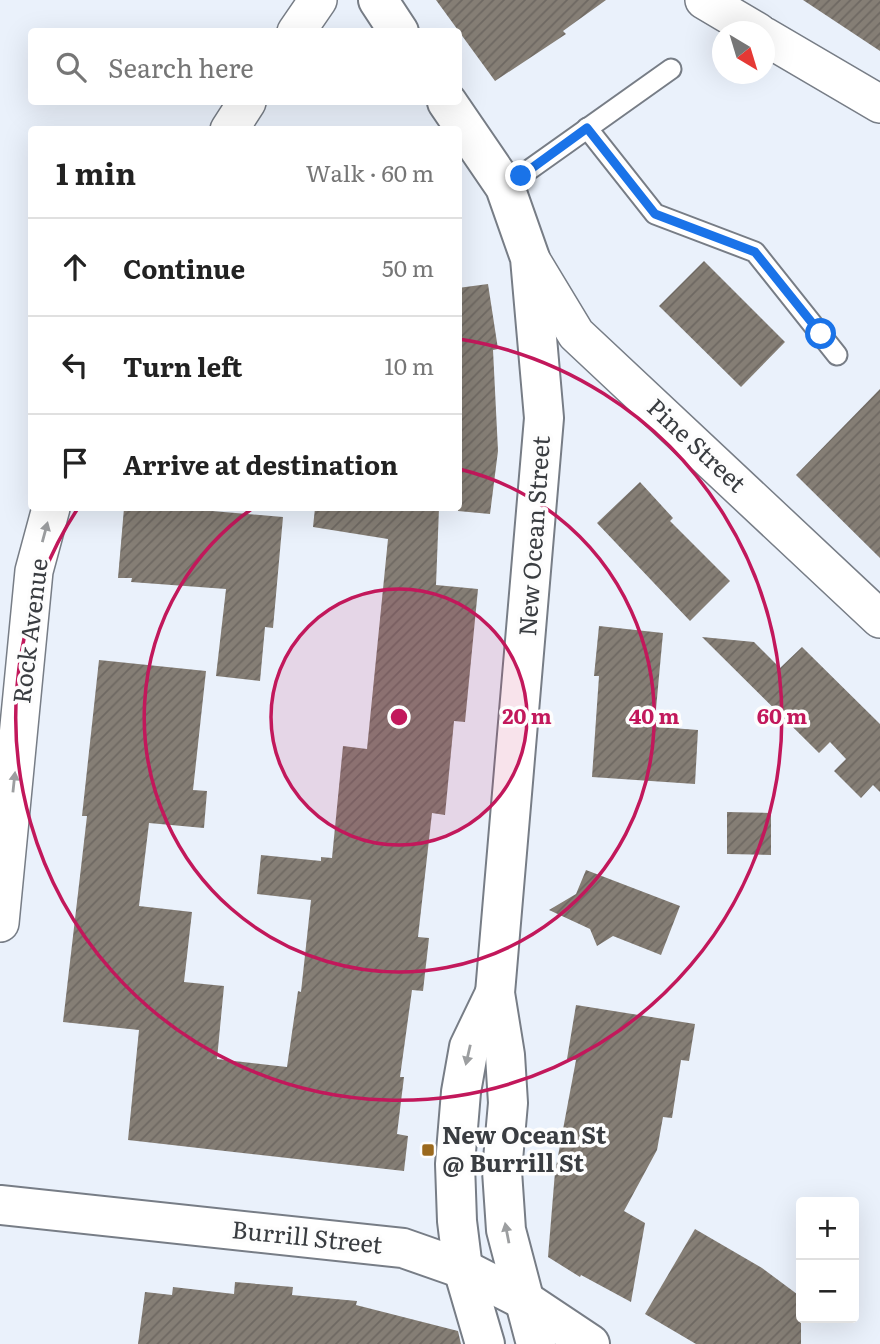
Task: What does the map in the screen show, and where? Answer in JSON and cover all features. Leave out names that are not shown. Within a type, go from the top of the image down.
[{"type":"main road","points":[[378,0],[396,28]]},
{"type":"main road","name":"New Ocean Street","points":[[449,105],[505,187],[530,258],[544,418],[495,993],[505,1055],[508,1103],[502,1171],[506,1230],[536,1344]]},
{"type":"main road","name":"New Ocean Street","points":[[485,1344],[463,1269],[457,1221],[455,1164],[461,1092],[469,1047],[495,993]]},
{"type":"main road","name":"Burrill Street","points":[[0,1205],[402,1248],[463,1269],[524,1300],[590,1344]]},
{"type":"street","points":[[299,28],[318,0]]},
{"type":"street","points":[[704,0],[739,21]]},
{"type":"street","points":[[775,42],[880,104]]},
{"type":"street","points":[[232,126],[245,105]]},
{"type":"street","name":"Pine Street","points":[[530,258],[576,334],[880,619]]},
{"type":"street","name":"Rock Avenue","points":[[0,923],[34,571],[50,511]]},
{"type":"lane","points":[[505,187],[671,69]]},
{"type":"lane","points":[[587,128],[655,214],[755,252],[837,355]]},
{"type":"building","points":[[436,0],[606,0],[563,31],[566,34],[495,81],[462,36],[462,28],[456,28]]},
{"type":"building","points":[[803,0],[880,0],[880,51]]},
{"type":"building","points":[[704,261],[785,342],[741,387],[659,306]]},
{"type":"building","points":[[488,284],[498,349],[493,350],[498,451],[490,514],[458,511],[462,511],[462,287]]},
{"type":"building","points":[[880,389],[880,558],[796,475]]},
{"type":"building","points":[[640,482],[673,518],[670,521],[730,581],[690,621],[597,523]]},
{"type":"building","points":[[124,511],[212,511],[283,517],[273,628],[265,627],[260,681],[216,676],[226,589],[131,582],[132,578],[118,578]]},
{"type":"building","points":[[315,511],[439,511],[436,585],[478,589],[465,722],[454,721],[445,815],[432,813],[418,937],[429,938],[423,991],[412,990],[400,1077],[404,1077],[397,1134],[408,1136],[404,1171],[128,1140],[139,1030],[63,1022],[87,816],[82,816],[99,660],[206,671],[193,790],[207,791],[204,828],[149,823],[139,906],[192,912],[184,982],[224,986],[217,1059],[287,1067],[298,991],[301,992],[311,900],[257,894],[261,855],[321,861],[321,857],[332,858],[343,746],[367,749],[388,539],[313,527]]},
{"type":"building","points":[[599,626],[663,633],[655,720],[659,720],[659,727],[698,730],[695,784],[592,777],[599,676],[594,676]]},
{"type":"building","points":[[702,637],[754,642],[780,668],[802,647],[880,724],[880,792],[873,785],[861,798],[834,771],[846,759],[830,742],[819,753]]},
{"type":"building","points":[[727,812],[771,813],[771,855],[727,854]]},
{"type":"building","points":[[586,870],[680,906],[661,955],[613,936],[597,946],[590,929],[549,910],[576,894]]},
{"type":"building","points":[[576,1005],[695,1024],[689,1061],[681,1060],[672,1118],[663,1117],[657,1150],[624,1211],[645,1223],[631,1302],[581,1275],[580,1277],[548,1257],[555,1172],[576,1060],[567,1059]]},
{"type":"building","points":[[695,1229],[762,1268],[796,1293],[796,1323],[801,1323],[801,1344],[696,1344],[645,1314]]},
{"type":"building","points":[[235,1282],[293,1287],[292,1295],[357,1301],[356,1305],[458,1331],[461,1344],[138,1344],[145,1292],[172,1295],[173,1287],[234,1294]]},
{"type":"place","name":"New Ocean St @ Burrill St","points":[[428,1150]]},
{"type":"route","points":[[521,176],[587,128],[655,214],[755,252],[821,334]]}]
